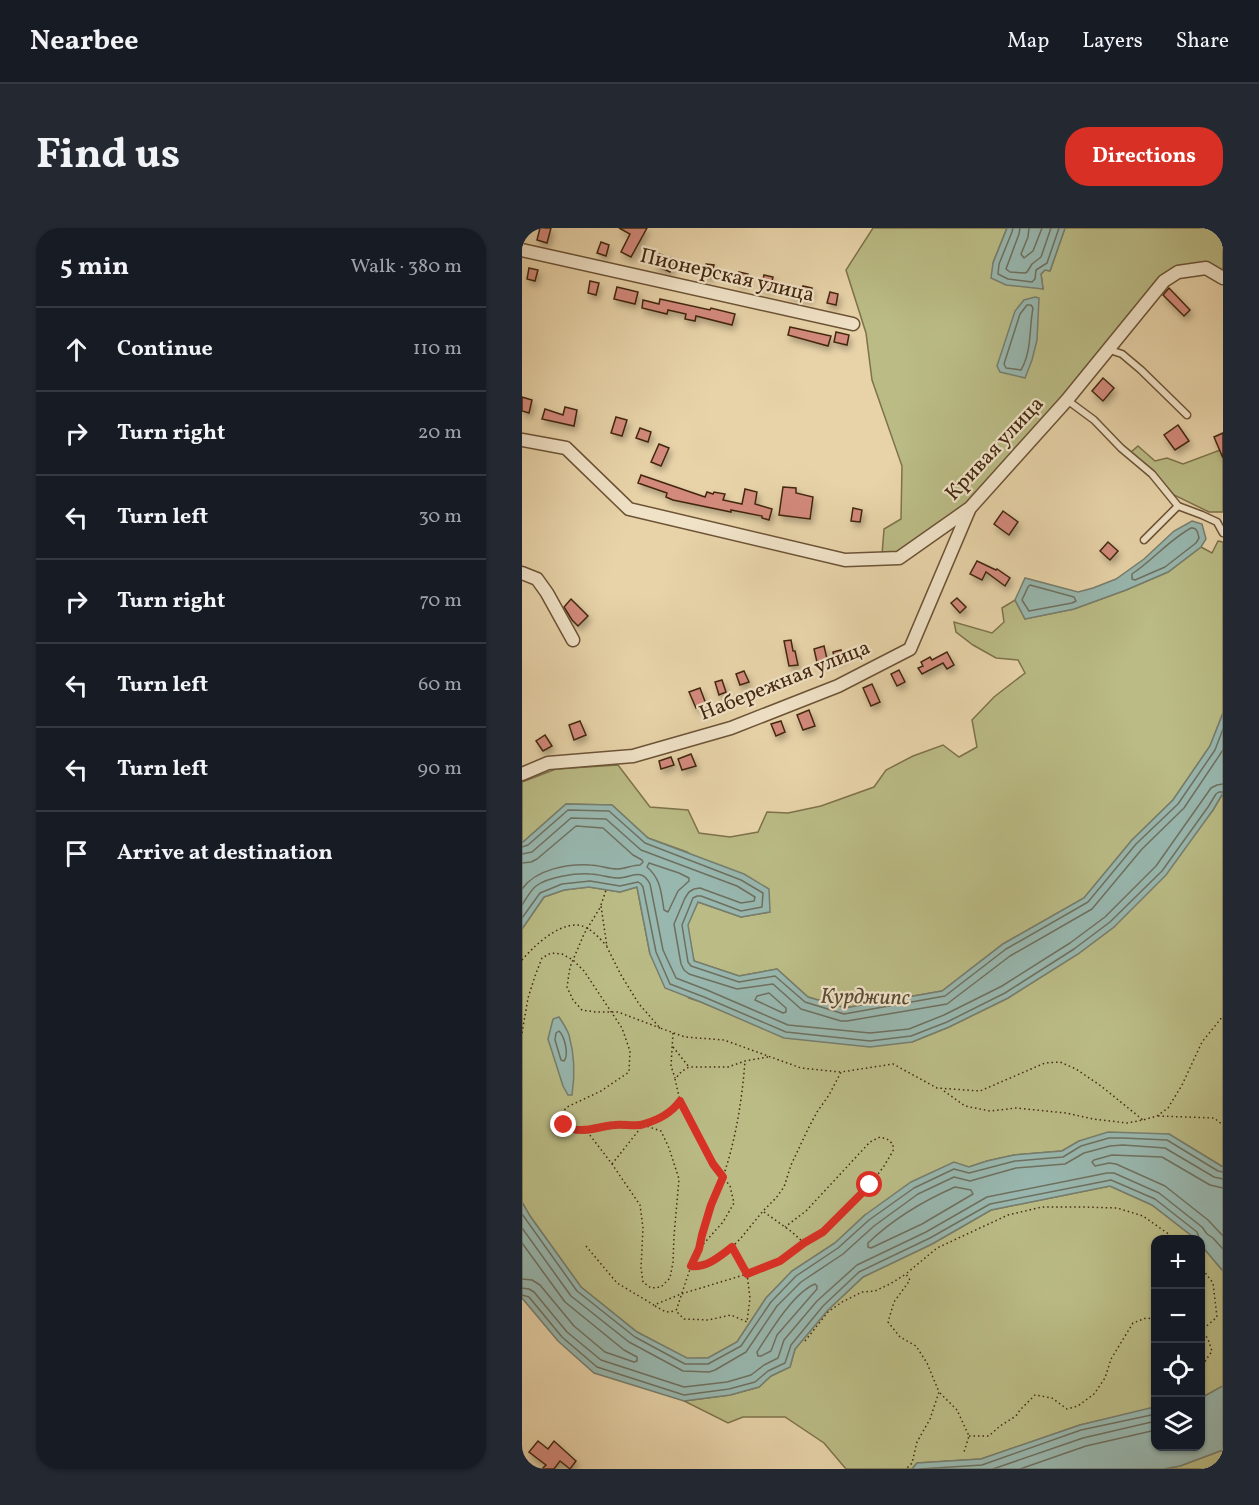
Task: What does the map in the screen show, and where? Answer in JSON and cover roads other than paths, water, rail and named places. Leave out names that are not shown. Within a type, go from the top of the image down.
[{"type":"street","name":"Пионерская улица","points":[[522,250],[853,324]]},
{"type":"street","name":"Кривая улица","points":[[522,440],[566,448],[629,509],[845,560],[899,558],[970,508],[1110,350],[1164,281],[1178,272],[1206,268],[1223,278]]},
{"type":"street","name":"Набережная улица","points":[[522,774],[548,763],[633,756],[731,728],[838,686],[910,649],[970,508]]},
{"type":"street","points":[[522,573],[537,579],[573,640]]},
{"type":"lane","points":[[1110,350],[1122,354],[1141,370],[1187,415]]},
{"type":"lane","points":[[1067,400],[1094,420],[1121,448],[1152,474],[1178,506],[1216,522],[1223,533]]},
{"type":"lane","points":[[1144,540],[1178,506]]},
{"type":"water","points":[[1007,228],[1065,228],[1050,271],[1045,270],[1041,274],[1043,289],[1006,285],[991,278],[993,263]]},
{"type":"water","points":[[1039,298],[1037,340],[1025,378],[1000,372],[997,366],[1015,311],[1024,300]]},
{"type":"water","points":[[1192,521],[1202,524],[1206,539],[1201,547],[1168,572],[1074,609],[1025,619],[1015,600],[1025,578],[1078,592],[1116,579],[1144,559],[1174,531]]},
{"type":"water","name":"Курджипс","points":[[1223,713],[1223,793],[1166,875],[1114,927],[1078,954],[1008,998],[912,1042],[870,1047],[784,1038],[665,988],[650,954],[637,887],[620,892],[589,887],[564,890],[544,897],[522,929],[522,843],[566,804],[612,805],[648,838],[744,874],[769,889],[770,912],[741,917],[698,902],[688,925],[694,961],[739,976],[777,969],[808,997],[845,1008],[942,991],[1003,944],[1084,898],[1132,840],[1173,800],[1210,746]]},
{"type":"water","points":[[559,1017],[568,1033],[572,1049],[574,1072],[572,1095],[568,1095],[563,1086],[548,1039],[553,1019]]},
{"type":"water","points":[[1108,1132],[1169,1134],[1223,1167],[1223,1271],[1205,1250],[1205,1235],[1191,1235],[1152,1205],[1110,1186],[991,1210],[932,1244],[863,1277],[828,1310],[795,1349],[790,1367],[771,1376],[759,1387],[730,1395],[684,1401],[594,1373],[558,1341],[522,1298],[522,1202],[581,1287],[637,1332],[687,1358],[708,1358],[737,1342],[766,1298],[792,1271],[835,1243],[865,1215],[911,1182],[954,1162],[969,1167],[1014,1155],[1062,1151],[1079,1141]]},
{"type":"water","points":[[1223,1386],[1223,1450],[1180,1466],[1163,1469],[912,1469],[917,1463],[981,1459],[1080,1425],[1150,1408],[1151,1451],[1205,1451],[1205,1396]]}]
